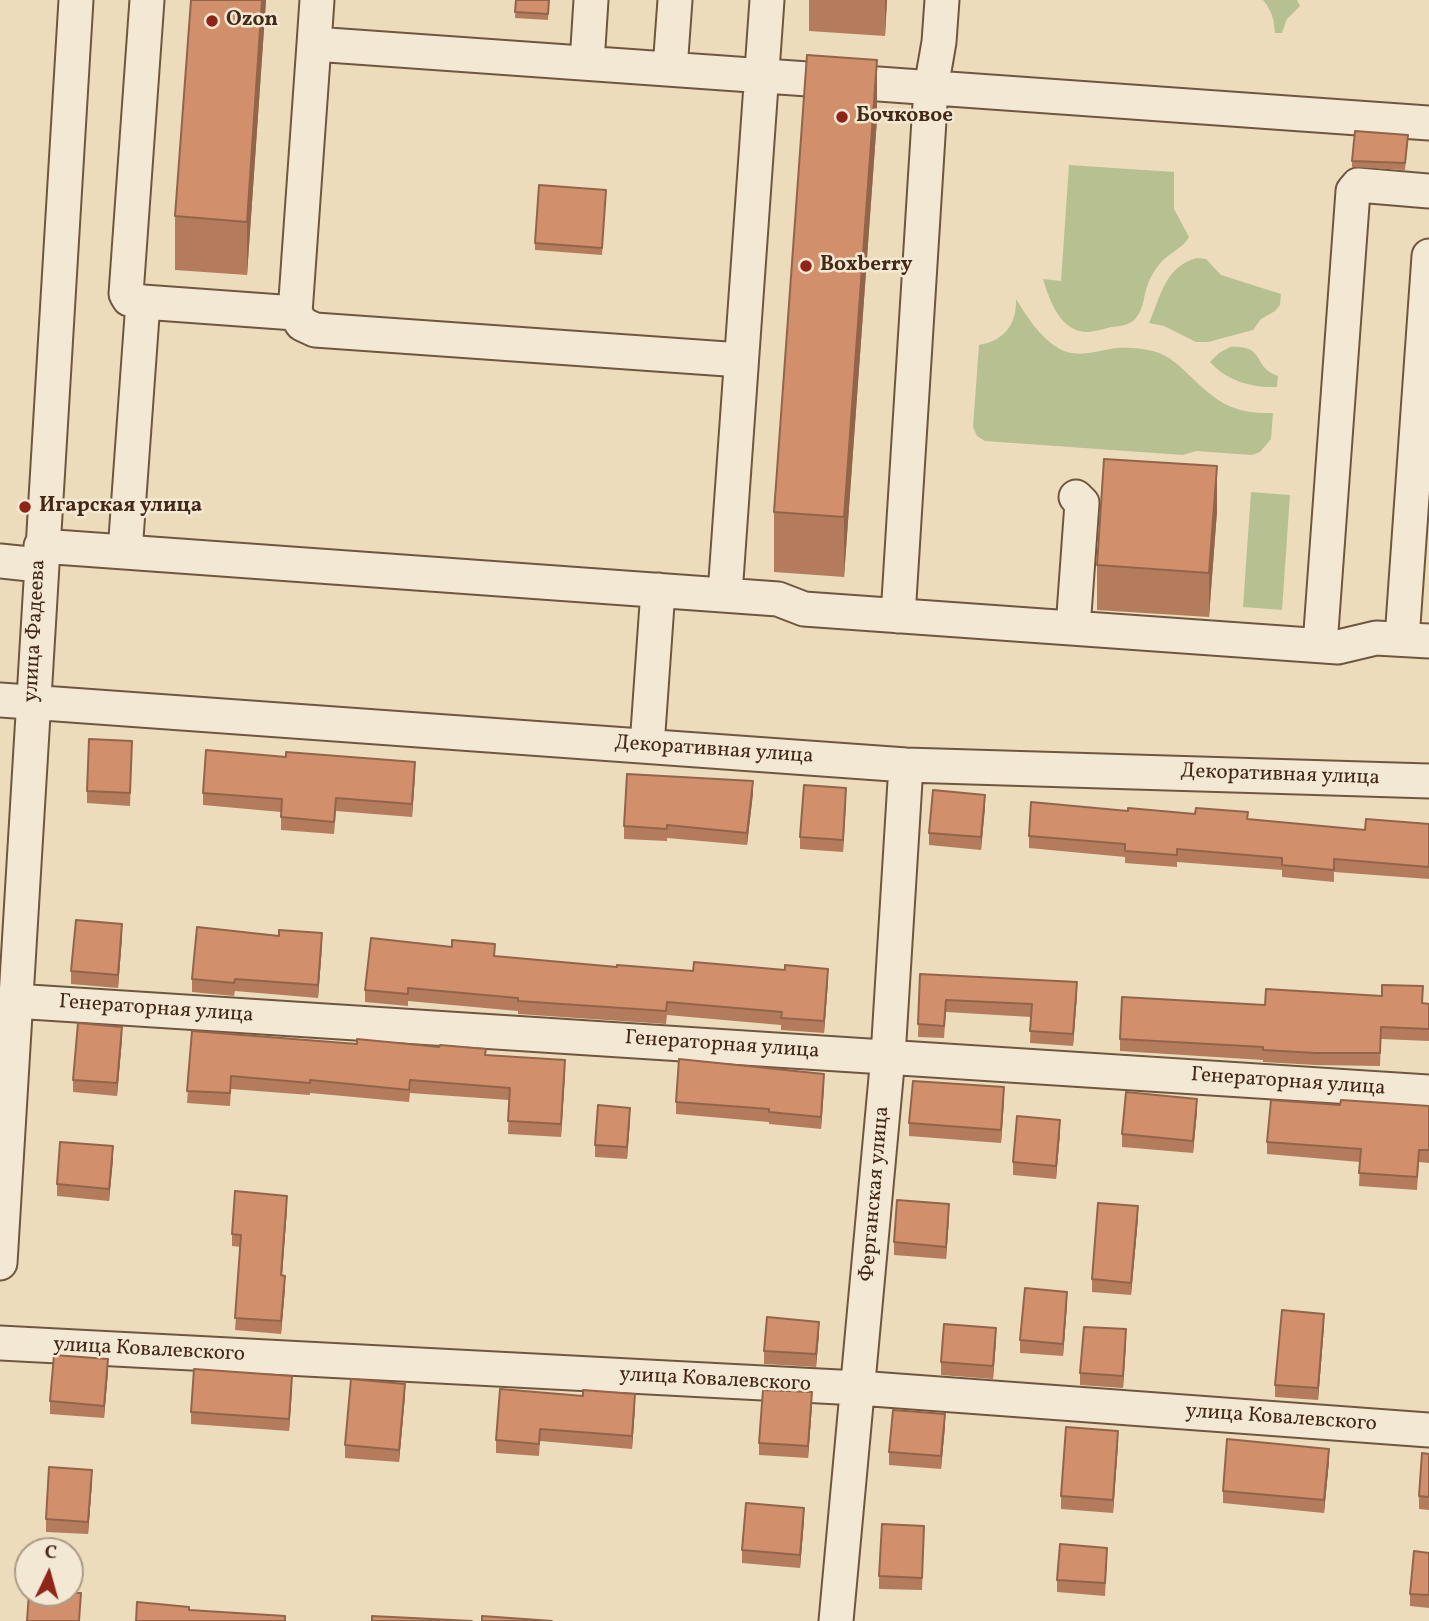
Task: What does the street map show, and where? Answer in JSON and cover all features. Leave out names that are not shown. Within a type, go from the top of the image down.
[{"type":"street","name":"улица Фадеева","points":[[0,1263],[40,555],[76,0]]},
{"type":"street","points":[[147,0],[126,294],[129,299],[144,302],[295,313]]},
{"type":"street","points":[[317,0],[295,313],[302,324],[316,330],[741,360]]},
{"type":"street","points":[[587,63],[591,0]]},
{"type":"street","points":[[670,69],[675,0]]},
{"type":"street","points":[[725,594],[767,0]]},
{"type":"street","points":[[898,616],[931,88],[939,41],[942,0]]},
{"type":"street","points":[[314,44],[1429,123]]},
{"type":"street","points":[[1320,645],[1353,191],[1358,186],[1429,191]]},
{"type":"street","points":[[0,561],[40,555],[125,552],[778,598],[804,609],[1320,645],[1347,646],[1376,638],[1415,640],[1429,256]]},
{"type":"street","points":[[125,552],[144,302]]},
{"type":"street","points":[[1073,628],[1082,502],[1076,497]]},
{"type":"street","points":[[647,746],[658,590]]},
{"type":"street","name":"Декоративная улица","points":[[0,700],[906,765],[1429,781]]},
{"type":"street","name":"Ферганская улица","points":[[836,1621],[888,1056],[906,765]]},
{"type":"street","name":"Генераторная улица","points":[[15,1000],[1429,1092]]},
{"type":"street","name":"улица Ковалевского","points":[[0,1343],[858,1388],[1429,1430]]},
{"type":"green space","points":[[1263,0],[1297,0],[1300,6],[1287,19],[1282,33],[1275,33],[1272,15]]},
{"type":"green space","points":[[1069,165],[1174,172],[1174,209],[1189,237],[1156,268],[1141,310],[1133,321],[1127,324],[1089,332],[1079,331],[1064,322],[1053,306],[1046,288],[1043,279],[1061,281]]},
{"type":"green space","points":[[1197,258],[1206,259],[1221,275],[1281,294],[1280,305],[1261,319],[1253,330],[1208,342],[1196,342],[1164,326],[1149,323],[1171,275],[1186,262]]},
{"type":"green space","points":[[1016,299],[1029,320],[1058,348],[1072,353],[1116,348],[1153,351],[1172,360],[1226,404],[1236,409],[1273,413],[1271,439],[1260,452],[1252,455],[1196,451],[1183,455],[985,441],[977,436],[973,427],[979,345],[995,340],[1007,330],[1014,316]]},
{"type":"green space","points":[[1230,347],[1242,347],[1254,353],[1264,367],[1278,376],[1277,387],[1240,382],[1217,369],[1210,362]]},
{"type":"green space","points":[[1251,492],[1290,495],[1282,610],[1243,607]]},
{"type":"building","points":[[191,0],[262,0],[247,222],[175,216]]},
{"type":"building","points":[[516,0],[549,0],[548,14],[515,12]]},
{"type":"building","points":[[807,55],[877,60],[844,517],[774,512]]},
{"type":"building","points":[[1355,131],[1408,135],[1405,163],[1352,161]]},
{"type":"building","points":[[539,185],[606,190],[602,248],[535,243]]},
{"type":"building","points":[[1104,459],[1217,466],[1209,573],[1097,565]]},
{"type":"building","points":[[89,739],[132,741],[130,793],[87,791]]},
{"type":"building","points":[[206,750],[286,757],[286,752],[415,762],[412,804],[336,798],[334,822],[281,817],[282,799],[203,793]]},
{"type":"building","points":[[627,774],[753,781],[747,833],[667,825],[667,829],[624,826]]},
{"type":"building","points":[[804,785],[846,788],[843,840],[800,837]]},
{"type":"building","points":[[933,790],[985,795],[981,837],[929,833]]},
{"type":"building","points":[[1031,802],[1128,811],[1128,808],[1195,814],[1196,808],[1248,812],[1247,819],[1365,830],[1366,819],[1429,824],[1429,867],[1334,859],[1334,870],[1282,865],[1282,858],[1177,849],[1177,855],[1125,851],[1125,844],[1029,836]]},
{"type":"building","points":[[76,920],[122,924],[118,975],[71,971]]},
{"type":"building","points":[[197,927],[279,936],[279,930],[322,933],[318,985],[192,979]]},
{"type":"building","points":[[371,938],[452,947],[452,940],[495,944],[494,956],[617,967],[693,971],[694,962],[785,970],[785,965],[828,969],[824,1021],[781,1018],[782,1012],[667,1002],[666,1011],[518,1001],[518,998],[408,988],[408,994],[365,990]]},
{"type":"building","points":[[920,974],[1077,982],[1073,1034],[1030,1031],[1032,1004],[946,1000],[944,1026],[918,1024]]},
{"type":"building","points":[[1382,985],[1423,986],[1422,1003],[1429,1004],[1429,1029],[1381,1027],[1380,1053],[1316,1053],[1263,1050],[1263,1047],[1120,1039],[1122,997],[1265,1005],[1266,989],[1382,996]]},
{"type":"building","points":[[78,1023],[122,1027],[117,1083],[73,1080]]},
{"type":"building","points":[[192,1031],[357,1044],[357,1039],[440,1045],[486,1049],[485,1055],[565,1060],[561,1124],[508,1121],[510,1088],[410,1080],[409,1090],[310,1080],[310,1083],[231,1076],[230,1093],[187,1091]]},
{"type":"building","points":[[679,1059],[824,1074],[821,1117],[769,1112],[769,1109],[676,1102]]},
{"type":"building","points":[[913,1081],[1004,1087],[1001,1130],[909,1123]]},
{"type":"building","points":[[1126,1092],[1197,1099],[1193,1141],[1122,1134]]},
{"type":"building","points":[[1271,1100],[1340,1105],[1341,1100],[1429,1106],[1429,1150],[1419,1150],[1417,1177],[1359,1173],[1361,1149],[1267,1142]]},
{"type":"building","points":[[598,1105],[630,1108],[627,1147],[595,1145]]},
{"type":"building","points":[[1017,1116],[1060,1120],[1056,1166],[1013,1162]]},
{"type":"building","points":[[60,1142],[113,1146],[109,1189],[57,1184]]},
{"type":"building","points":[[235,1191],[287,1196],[281,1275],[285,1276],[281,1321],[235,1318],[241,1235],[232,1234]]},
{"type":"building","points":[[897,1200],[949,1204],[946,1247],[894,1242]]},
{"type":"building","points":[[1098,1203],[1138,1206],[1131,1283],[1092,1279]]},
{"type":"building","points":[[1025,1288],[1067,1292],[1063,1344],[1020,1340]]},
{"type":"building","points":[[1282,1310],[1324,1314],[1318,1388],[1275,1385]]},
{"type":"building","points":[[767,1317],[819,1322],[816,1354],[764,1351]]},
{"type":"building","points":[[944,1324],[996,1328],[993,1366],[941,1362]]},
{"type":"building","points":[[1084,1327],[1126,1329],[1123,1376],[1080,1373]]},
{"type":"building","points":[[54,1355],[108,1359],[104,1406],[50,1401]]},
{"type":"building","points":[[194,1369],[292,1376],[289,1419],[191,1412]]},
{"type":"building","points":[[351,1379],[405,1384],[399,1450],[345,1445]]},
{"type":"building","points":[[500,1389],[583,1396],[583,1390],[635,1394],[632,1436],[540,1429],[539,1444],[496,1440]]},
{"type":"building","points":[[763,1390],[812,1392],[808,1446],[759,1443]]},
{"type":"building","points":[[893,1410],[945,1414],[941,1456],[889,1452]]},
{"type":"building","points":[[1066,1427],[1118,1431],[1113,1500],[1061,1496]]},
{"type":"building","points":[[1227,1439],[1329,1449],[1324,1500],[1223,1491]]},
{"type":"building","points":[[1422,1453],[1429,1454],[1429,1497],[1419,1496]]},
{"type":"building","points":[[49,1467],[92,1470],[88,1522],[46,1519]]},
{"type":"building","points":[[746,1503],[804,1508],[800,1555],[742,1550]]},
{"type":"building","points":[[882,1524],[924,1526],[922,1578],[879,1576]]},
{"type":"building","points":[[1060,1544],[1107,1548],[1105,1583],[1057,1580]]},
{"type":"building","points":[[1414,1551],[1429,1553],[1429,1595],[1410,1594]]},
{"type":"building","points":[[137,1602],[189,1607],[189,1610],[285,1616],[285,1621],[136,1621]]},
{"type":"building","points":[[28,1607],[80,1607],[79,1621],[27,1621]]},
{"type":"building","points":[[372,1616],[472,1621],[372,1621]]},
{"type":"building","points":[[482,1616],[552,1621],[482,1621]]},
{"type":"place","name":"Ozon","points":[[212,21]]},
{"type":"place","name":"Бочковое","points":[[842,117]]},
{"type":"place","name":"Boxberry","points":[[806,266]]},
{"type":"place","name":"Игарская улица","points":[[25,507]]}]
